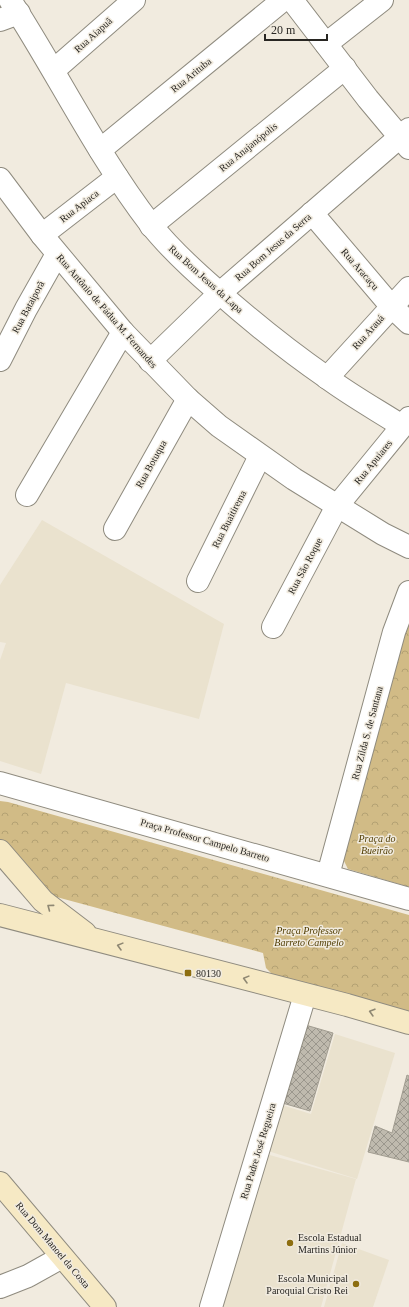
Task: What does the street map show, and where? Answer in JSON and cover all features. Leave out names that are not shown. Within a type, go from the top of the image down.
[{"type":"main road","points":[[0,851],[42,901],[92,939]]},
{"type":"main road","points":[[0,915],[347,1005],[409,1023]]},
{"type":"main road","name":"Rua Dom Manoel da Costa","points":[[0,1183],[105,1307]]},
{"type":"street","name":"Rua Arituba","points":[[100,150],[282,0]]},
{"type":"street","points":[[292,0],[368,99],[406,138]]},
{"type":"street","points":[[326,44],[382,0]]},
{"type":"street","name":"Rua Aiapuã","points":[[54,70],[125,3]]},
{"type":"street","name":"Rua Bom Jesus da Lapa","points":[[10,11],[54,70],[117,177],[152,226],[177,255],[259,326],[327,378],[406,422]]},
{"type":"street","name":"Rua Anajanópolis","points":[[152,226],[345,68]]},
{"type":"street","name":"Rua Bom Jesus da Serra","points":[[150,361],[220,293],[312,214],[406,138]]},
{"type":"street","name":"Rua Apiaca","points":[[42,235],[117,177]]},
{"type":"street","name":"Rua Antônio de Pádua M. Fernandes","points":[[0,179],[57,254],[123,332],[188,399],[219,426],[294,479],[382,534],[409,547]]},
{"type":"street","name":"Rua Aracaçu","points":[[312,214],[391,306],[409,323]]},
{"type":"street","name":"Rua Bataiporã","points":[[1,356],[57,254]]},
{"type":"street","name":"Rua Arauá","points":[[327,378],[409,288]]},
{"type":"street","points":[[27,495],[123,332]]},
{"type":"street","name":"Rua Botuqua","points":[[115,529],[188,399]]},
{"type":"street","name":"Rua Apuiares","points":[[337,506],[406,422]]},
{"type":"street","name":"Rua Buaitirema","points":[[198,581],[260,456]]},
{"type":"street","name":"Rua São Roque","points":[[273,627],[337,506]]},
{"type":"street","name":"Rua Zilda S. de Santana","points":[[328,875],[394,632],[409,592]]},
{"type":"street","name":"Praça Professor Campelo Barreto","points":[[0,783],[409,899]]},
{"type":"street","name":"Rua Padre José Regueira","points":[[211,1307],[305,995]]},
{"type":"street","points":[[0,1287],[28,1276],[62,1257]]},
{"type":"shaded area","points":[[42,520],[224,624],[199,719],[66,683],[41,774],[0,761],[0,660],[6,643],[0,642],[0,585]]},
{"type":"shaded area","points":[[335,1034],[395,1053],[357,1179],[268,1151],[282,1105],[311,1114]]},
{"type":"shaded area","name":"Escola Estadual Martins Júnior","points":[[266,1154],[356,1179],[321,1307],[223,1307]]},
{"type":"shaded area","name":"Escola Municipal Paroquial Cristo Rei","points":[[342,1243],[389,1260],[373,1307],[324,1307]]},
{"type":"green space","name":"Praça do Bueirão","points":[[409,611],[409,887],[348,869],[343,859]]},
{"type":"green space","name":"Praça Professor Barreto Campelo","points":[[0,801],[409,915],[409,1012],[272,974],[266,968],[263,953],[38,892],[0,847]]},
{"type":"building","points":[[302,1024],[333,1033],[310,1111],[279,1102]]},
{"type":"building","points":[[407,1075],[409,1076],[409,1162],[368,1152],[375,1126],[392,1133]]},
{"type":"place","name":"80130","points":[[188,973]]},
{"type":"place","name":"Escola Estadual Martins Júnior","points":[[290,1243]]},
{"type":"place","name":"Escola Municipal Paroquial Cristo Rei","points":[[356,1284]]}]
